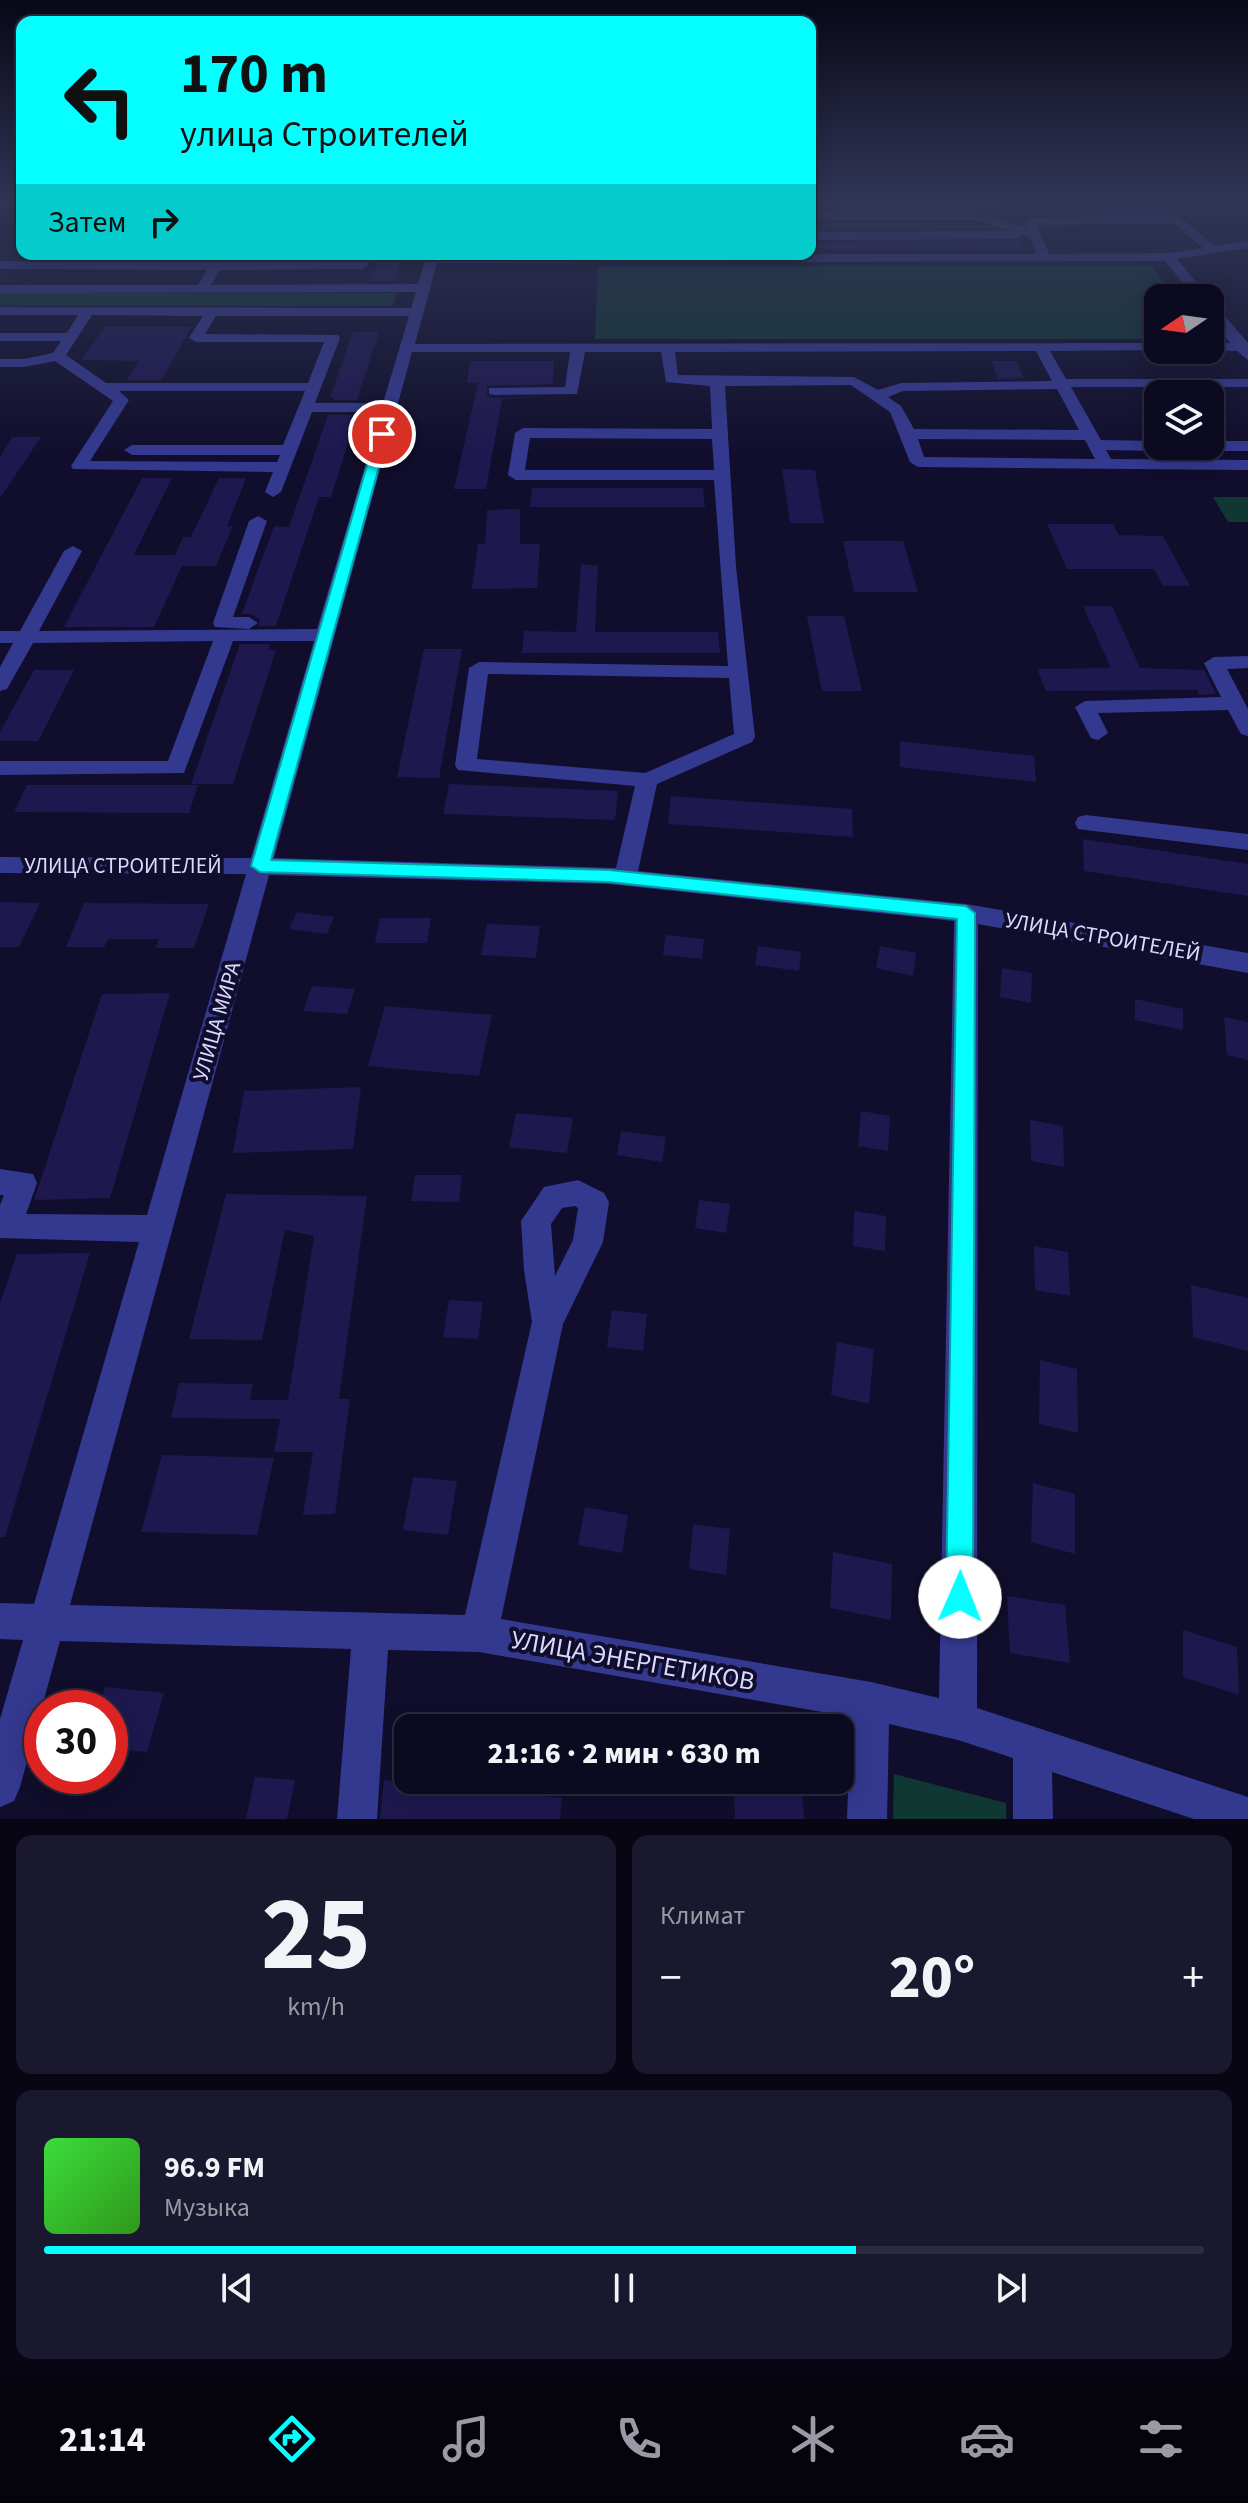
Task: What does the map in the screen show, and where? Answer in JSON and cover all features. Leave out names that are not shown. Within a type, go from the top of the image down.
[{"type":"street","points":[[202,289],[204,285]]},
{"type":"street","name":"УЛИЦА МИРА","points":[[0,1787],[424,285]]},
{"type":"street","points":[[0,289],[202,289],[420,300]]},
{"type":"street","points":[[0,311],[212,311],[420,300]]},
{"type":"street","points":[[0,363],[24,363],[58,356],[88,311]]},
{"type":"street","points":[[212,311],[196,338],[333,338],[273,492]]},
{"type":"street","points":[[1224,324],[1246,350]]},
{"type":"street","points":[[0,337],[71,337]]},
{"type":"street","points":[[1041,347],[1106,464]]},
{"type":"street","points":[[668,348],[671,379],[717,382],[834,364],[1041,347],[1144,347]]},
{"type":"street","points":[[406,348],[668,348],[834,364],[896,409],[909,434],[918,462],[1248,465]]},
{"type":"street","points":[[494,391],[572,391],[578,348]]},
{"type":"street","points":[[1224,348],[1246,350]]},
{"type":"street","points":[[58,356],[121,400],[79,466],[283,467]]},
{"type":"street","points":[[717,382],[727,567],[745,737],[647,780],[466,765],[479,668],[738,672]]},
{"type":"street","points":[[875,396],[901,387],[1248,383]]},
{"type":"street","points":[[103,387],[314,387]]},
{"type":"street","points":[[306,407],[389,408]]},
{"type":"street","points":[[720,434],[523,433],[516,475],[723,475]]},
{"type":"street","points":[[909,434],[1144,445]]},
{"type":"street","points":[[1224,446],[1248,446]]},
{"type":"street","points":[[90,450],[290,450]]},
{"type":"street","points":[[258,521],[222,623],[286,623],[283,635]]},
{"type":"street","points":[[0,685],[73,551]]},
{"type":"street","points":[[0,637],[325,635]]},
{"type":"street","points":[[0,768],[176,768],[225,636]]},
{"type":"street","points":[[1248,662],[1214,663],[1248,729]]},
{"type":"street","points":[[1098,733],[1085,707],[1235,703]]},
{"type":"street","points":[[625,878],[647,780]]},
{"type":"street","points":[[1086,823],[1248,842]]},
{"type":"street","name":"УЛИЦА СТРОИТЕЛЕЙ","points":[[0,865],[260,866],[625,878],[966,913],[1248,963]]},
{"type":"street","points":[[958,1721],[966,913]]},
{"type":"street","points":[[0,1182],[23,1183],[6,1227],[158,1229]]},
{"type":"street","points":[[479,1634],[548,1322]]},
{"type":"street","name":"УЛИЦА ЭНЕРГЕТИКОВ","points":[[0,1621],[479,1634],[871,1701],[958,1721],[1248,1817]]},
{"type":"street","points":[[357,1819],[371,1631]]},
{"type":"street","points":[[867,1819],[871,1701]]},
{"type":"street","points":[[1032,1748],[1033,1819]]},
{"type":"green space","points":[[597,285],[1144,285],[1144,339],[595,339]]},
{"type":"green space","points":[[0,293],[397,293],[393,306],[0,306]]},
{"type":"green space","points":[[1213,497],[1248,497],[1248,522],[1228,522]]},
{"type":"green space","points":[[894,1774],[1006,1803],[1006,1819],[893,1819]]},
{"type":"building","points":[[105,327],[191,327],[162,380],[127,380],[139,361],[81,360]]},
{"type":"building","points":[[353,332],[379,332],[357,400],[333,400],[334,397],[330,397]]},
{"type":"building","points":[[470,361],[554,361],[553,384],[487,386],[487,396],[493,398],[552,397],[502,399],[486,489],[454,489],[478,383],[467,383]]},
{"type":"building","points":[[991,361],[1016,361],[1024,378],[998,379]]},
{"type":"building","points":[[328,415],[352,415],[351,418],[356,418],[331,497],[319,497],[276,626],[258,626],[260,620],[251,614],[242,614],[274,526],[289,527]]},
{"type":"building","points":[[12,437],[41,437],[0,498],[0,457]]},
{"type":"building","points":[[782,469],[815,470],[824,523],[790,523]]},
{"type":"building","points":[[142,478],[172,478],[134,555],[175,555],[183,537],[191,537],[219,478],[246,478],[227,526],[233,526],[216,566],[182,566],[154,627],[64,627]]},
{"type":"building","points":[[532,488],[703,488],[705,507],[530,507]]},
{"type":"building","points":[[520,509],[520,544],[540,544],[537,588],[472,589],[478,544],[485,544],[487,510]]},
{"type":"building","points":[[1047,524],[1113,524],[1119,535],[1163,536],[1190,586],[1163,586],[1154,569],[1067,569]]},
{"type":"building","points":[[843,541],[903,541],[918,592],[854,592]]},
{"type":"building","points":[[581,564],[598,566],[595,632],[718,632],[720,653],[522,653],[524,631],[576,632]]},
{"type":"building","points":[[1083,606],[1112,606],[1140,668],[1204,670],[1216,694],[1199,695],[1197,690],[1046,691],[1037,669],[1111,668]]},
{"type":"building","points":[[807,616],[844,616],[862,691],[822,691]]},
{"type":"building","points":[[240,644],[270,644],[268,650],[276,650],[233,784],[191,784]]},
{"type":"building","points":[[424,649],[462,649],[439,778],[397,777]]},
{"type":"building","points":[[34,670],[74,670],[38,741],[0,741],[0,732]]},
{"type":"building","points":[[900,741],[1034,756],[1036,782],[900,767]]},
{"type":"building","points":[[449,784],[618,791],[615,820],[443,814]]},
{"type":"building","points":[[27,785],[198,785],[189,813],[14,812]]},
{"type":"building","points":[[671,796],[852,809],[853,837],[668,824]]},
{"type":"building","points":[[1083,839],[1248,864],[1248,896],[1084,871]]},
{"type":"building","points":[[0,902],[40,903],[19,947],[0,947]]},
{"type":"building","points":[[84,903],[209,904],[194,948],[155,948],[159,939],[108,939],[104,947],[66,947]]},
{"type":"building","points":[[297,912],[334,917],[327,934],[289,929]]},
{"type":"building","points":[[380,918],[431,918],[427,943],[375,943]]},
{"type":"building","points":[[487,924],[540,926],[536,958],[481,955]]},
{"type":"building","points":[[666,935],[704,939],[702,959],[663,955]]},
{"type":"building","points":[[758,946],[801,952],[799,971],[755,965]]},
{"type":"building","points":[[880,946],[916,953],[913,976],[876,968]]},
{"type":"building","points":[[1002,968],[1032,973],[1031,1003],[1000,997]]},
{"type":"building","points":[[312,986],[355,989],[347,1014],[303,1011]]},
{"type":"building","points":[[170,993],[110,1198],[34,1200],[102,994]]},
{"type":"building","points":[[1135,999],[1183,1009],[1183,1030],[1135,1020]]},
{"type":"building","points":[[385,1006],[492,1015],[479,1076],[368,1066]]},
{"type":"building","points":[[1224,1017],[1248,1022],[1248,1060],[1227,1055]]},
{"type":"building","points":[[361,1087],[353,1149],[233,1153],[244,1091]]},
{"type":"building","points":[[861,1111],[890,1116],[888,1151],[858,1146]]},
{"type":"building","points":[[516,1113],[573,1118],[567,1153],[509,1147]]},
{"type":"building","points":[[1030,1120],[1063,1126],[1064,1167],[1031,1161]]},
{"type":"building","points":[[621,1131],[666,1137],[662,1162],[617,1155]]},
{"type":"building","points":[[415,1175],[462,1175],[459,1202],[411,1201]]},
{"type":"building","points":[[226,1194],[367,1196],[339,1399],[350,1399],[335,1514],[303,1515],[313,1452],[274,1452],[280,1419],[171,1418],[179,1383],[253,1384],[250,1400],[288,1400],[314,1236],[285,1230],[262,1340],[189,1339]]},
{"type":"building","points":[[699,1200],[730,1204],[726,1233],[695,1228]]},
{"type":"building","points":[[854,1211],[886,1216],[885,1251],[853,1246]]},
{"type":"building","points":[[1034,1246],[1068,1252],[1070,1296],[1035,1290]]},
{"type":"building","points":[[90,1253],[5,1537],[0,1537],[0,1303],[17,1254]]},
{"type":"building","points":[[1191,1285],[1248,1298],[1248,1351],[1193,1337]]},
{"type":"building","points":[[449,1300],[483,1302],[478,1339],[443,1337]]},
{"type":"building","points":[[612,1310],[647,1314],[643,1351],[607,1347]]},
{"type":"building","points":[[837,1342],[874,1349],[869,1404],[831,1395]]},
{"type":"building","points":[[1040,1360],[1077,1369],[1078,1433],[1039,1424]]},
{"type":"building","points":[[162,1455],[274,1458],[257,1535],[141,1532]]},
{"type":"building","points":[[413,1477],[457,1481],[448,1535],[403,1530]]},
{"type":"building","points":[[1033,1483],[1075,1494],[1075,1554],[1031,1542]]},
{"type":"building","points":[[585,1507],[628,1515],[622,1553],[578,1545]]},
{"type":"building","points":[[693,1524],[730,1529],[726,1575],[689,1569]]},
{"type":"building","points":[[833,1552],[892,1564],[891,1620],[830,1608]]},
{"type":"building","points":[[1007,1596],[1065,1605],[1070,1663],[1010,1653]]},
{"type":"building","points":[[1183,1630],[1237,1647],[1239,1695],[1183,1677]]},
{"type":"building","points":[[105,1687],[164,1693],[147,1752],[128,1750],[128,1690],[104,1690]]},
{"type":"building","points":[[255,1777],[295,1780],[287,1819],[246,1819]]},
{"type":"building","points":[[384,1780],[394,1781],[394,1794],[522,1794],[562,1798],[560,1819],[380,1819]]},
{"type":"building","points":[[734,1794],[802,1794],[804,1819],[735,1819]]},
{"type":"route","points":[[382,434],[260,866],[609,876],[966,913],[960,1597]]}]
